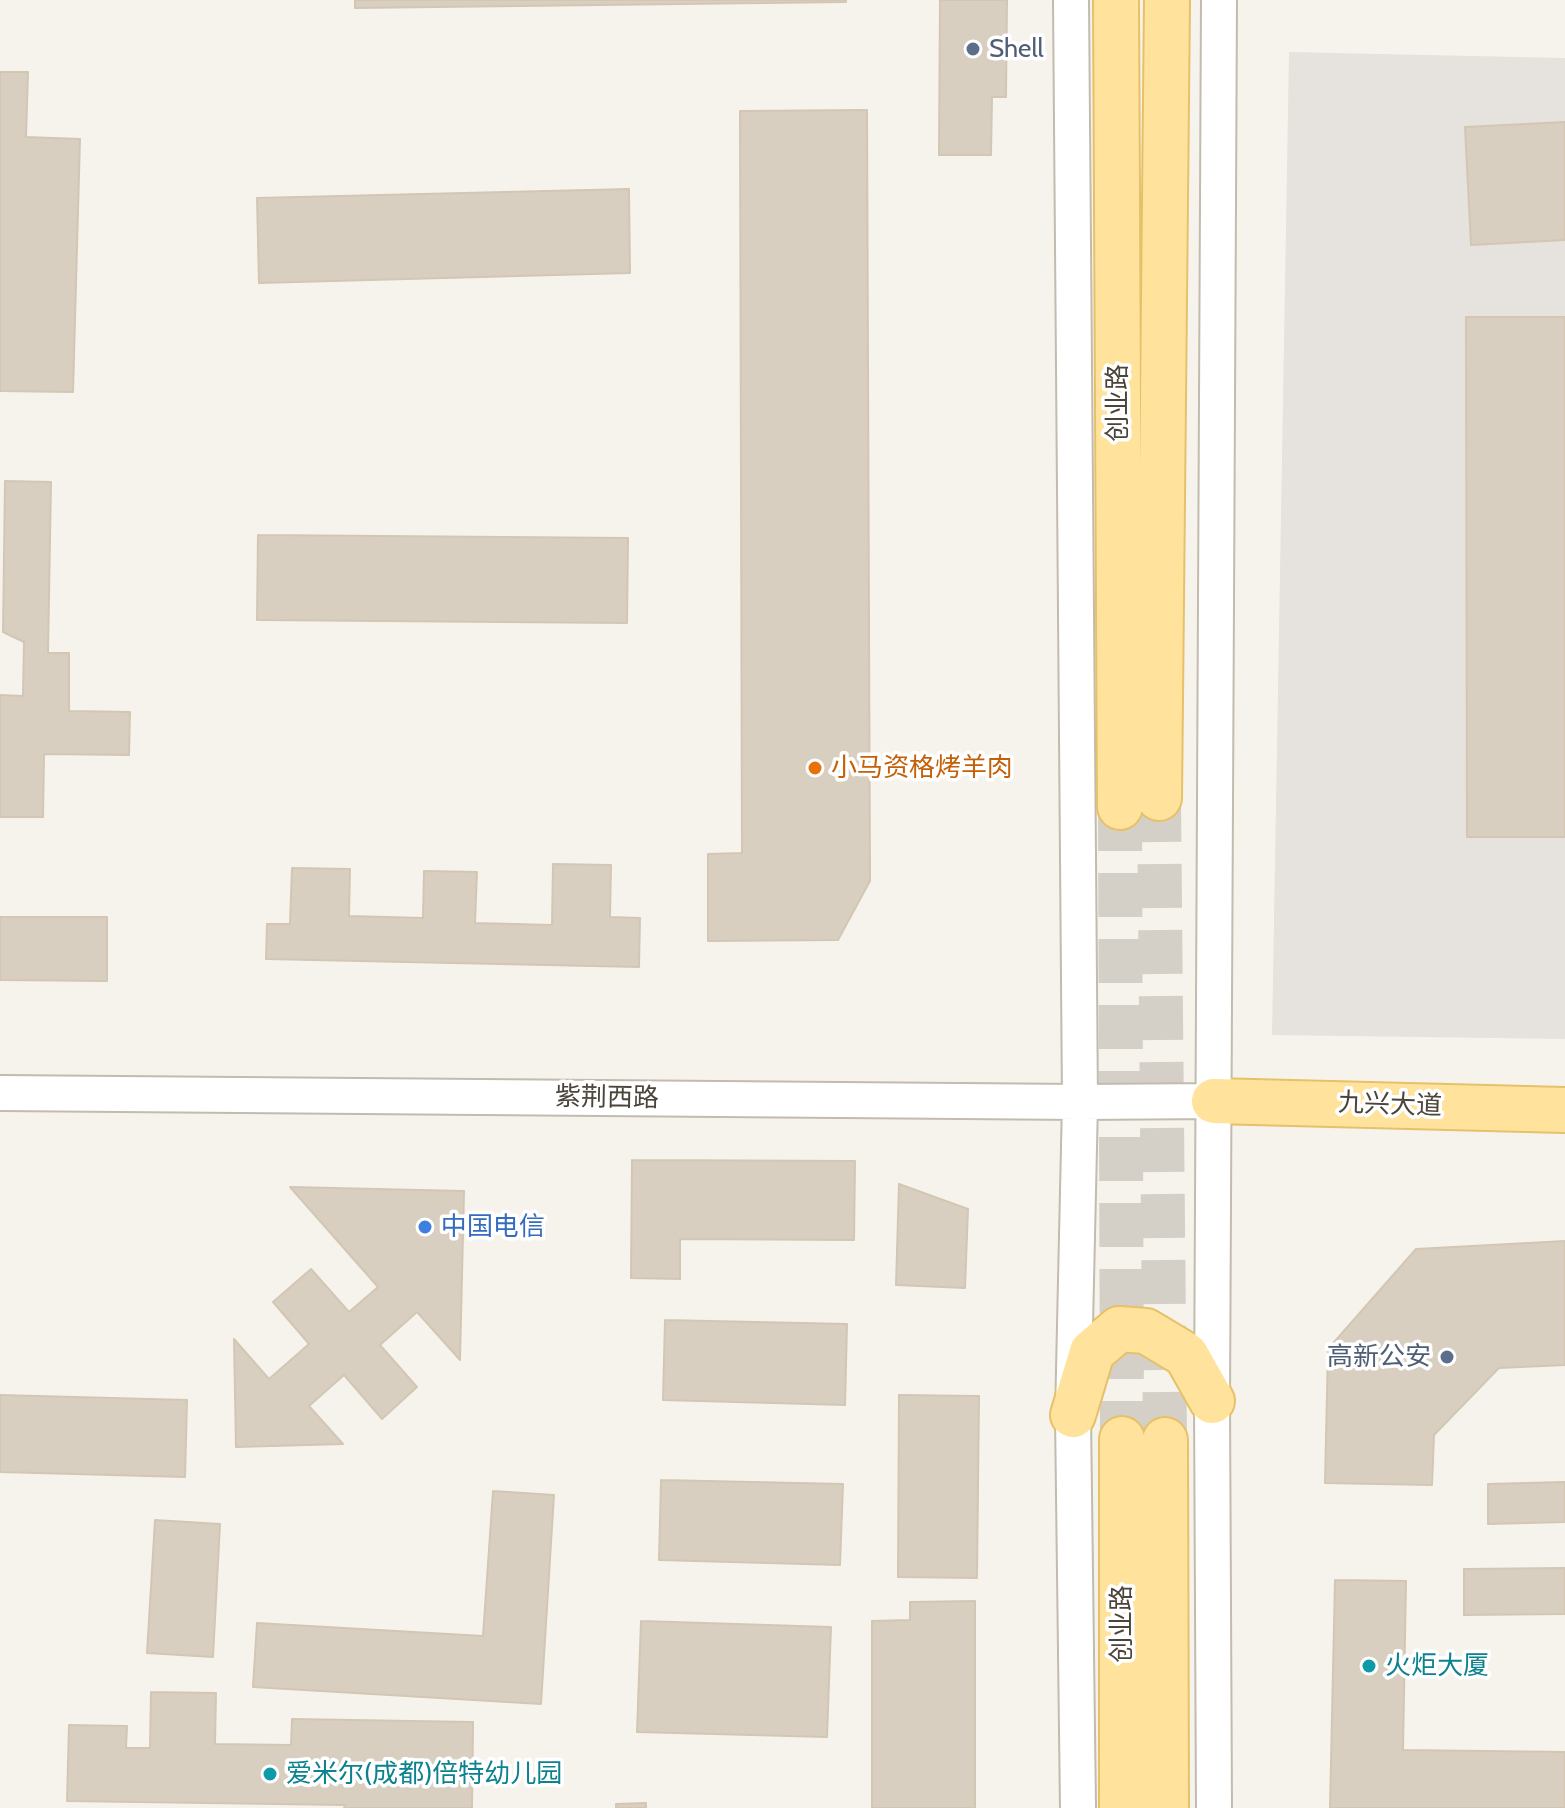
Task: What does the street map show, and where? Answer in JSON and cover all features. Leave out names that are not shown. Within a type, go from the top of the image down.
[{"type":"main road","name":"创业路","points":[[1116,0],[1139,802],[1167,0]]},
{"type":"main road","name":"九兴大道","points":[[1214,1101],[1565,1110]]},
{"type":"main road","points":[[1073,1415],[1092,1352],[1119,1329],[1146,1331],[1186,1355],[1212,1401]]},
{"type":"main road","name":"创业路","points":[[1122,1439],[1122,1808]]},
{"type":"main road","name":"创业路","points":[[1165,1440],[1166,1808]]},
{"type":"street","points":[[1071,0],[1080,1102],[1073,1415],[1078,1808]]},
{"type":"street","points":[[1214,1808],[1212,1401],[1219,0]]},
{"type":"street","name":"紫荆西路","points":[[0,1093],[1214,1101]]},
{"type":"shaded area","points":[[1289,52],[1565,58],[1565,1039],[1272,1035]]},
{"type":"building","points":[[355,0],[846,0],[846,2],[355,8]]},
{"type":"building","name":"Shell","points":[[940,0],[1007,0],[1006,97],[992,97],[991,155],[939,155]]},
{"type":"building","points":[[0,72],[28,72],[26,137],[80,139],[73,392],[0,391]]},
{"type":"building","points":[[867,110],[870,881],[838,940],[708,941],[708,854],[742,853],[740,111]]},
{"type":"building","points":[[1565,122],[1565,240],[1471,245],[1465,127]]},
{"type":"building","points":[[629,189],[630,273],[259,283],[257,198]]},
{"type":"building","points":[[1466,317],[1565,317],[1565,837],[1467,837]]},
{"type":"building","points":[[5,481],[51,482],[48,653],[69,653],[69,711],[130,712],[129,755],[44,754],[43,817],[0,817],[0,695],[23,696],[24,642],[3,632]]},
{"type":"building","points":[[258,535],[628,538],[627,623],[257,620]]},
{"type":"building","points":[[553,864],[611,865],[610,917],[640,918],[639,967],[266,959],[267,924],[290,924],[292,868],[350,869],[349,916],[423,918],[424,871],[477,872],[475,923],[552,925]]},
{"type":"building","points":[[0,917],[107,917],[107,981],[0,980]]},
{"type":"building","points":[[632,1160],[855,1161],[854,1240],[680,1239],[680,1279],[631,1278]]},
{"type":"building","points":[[899,1184],[968,1209],[965,1288],[896,1285]]},
{"type":"building","points":[[290,1187],[464,1191],[460,1360],[417,1312],[380,1345],[417,1387],[382,1419],[344,1375],[309,1406],[343,1444],[236,1447],[234,1339],[269,1379],[309,1344],[273,1302],[311,1269],[349,1312],[378,1287]]},
{"type":"building","name":"高新公安","points":[[1565,1241],[1565,1365],[1499,1368],[1434,1435],[1432,1485],[1325,1483],[1328,1349],[1416,1249]]},
{"type":"building","points":[[665,1320],[847,1324],[845,1405],[663,1400]]},
{"type":"building","points":[[0,1395],[187,1400],[185,1477],[0,1472]]},
{"type":"building","points":[[899,1395],[979,1396],[977,1578],[898,1577]]},
{"type":"building","points":[[661,1480],[843,1484],[840,1565],[659,1560]]},
{"type":"building","points":[[1565,1482],[1565,1522],[1488,1524],[1488,1484]]},
{"type":"building","points":[[493,1491],[554,1495],[541,1704],[253,1687],[257,1623],[483,1636]]},
{"type":"building","points":[[155,1520],[220,1524],[213,1657],[147,1653]]},
{"type":"building","name":"火炬大厦","points":[[1565,1568],[1565,1614],[1464,1615],[1464,1569]]},
{"type":"building","name":"火炬大厦","points":[[1335,1580],[1406,1581],[1403,1750],[1565,1752],[1565,1808],[1330,1808]]},
{"type":"building","points":[[975,1601],[975,1808],[872,1808],[872,1621],[910,1620],[910,1602]]},
{"type":"building","points":[[641,1621],[831,1627],[827,1737],[637,1732]]},
{"type":"building","name":"爱米尔(成都)倍特幼儿园","points":[[151,1692],[216,1693],[215,1744],[291,1745],[292,1719],[473,1722],[472,1808],[67,1801],[69,1725],[127,1726],[126,1748],[150,1748]]},
{"type":"building","points":[[646,1803],[646,1808],[616,1808],[616,1804]]},
{"type":"tunnel","points":[[1159,798],[1165,1440]]},
{"type":"tunnel","points":[[1120,807],[1122,1439]]},
{"type":"place","name":"Shell","points":[[973,49]]},
{"type":"place","name":"小马资格烤羊肉","points":[[815,768]]},
{"type":"place","name":"中国电信","points":[[425,1227]]},
{"type":"place","name":"高新公安","points":[[1447,1357]]},
{"type":"place","name":"火炬大厦","points":[[1369,1666]]},
{"type":"place","name":"爱米尔(成都)倍特幼儿园","points":[[270,1774]]}]
